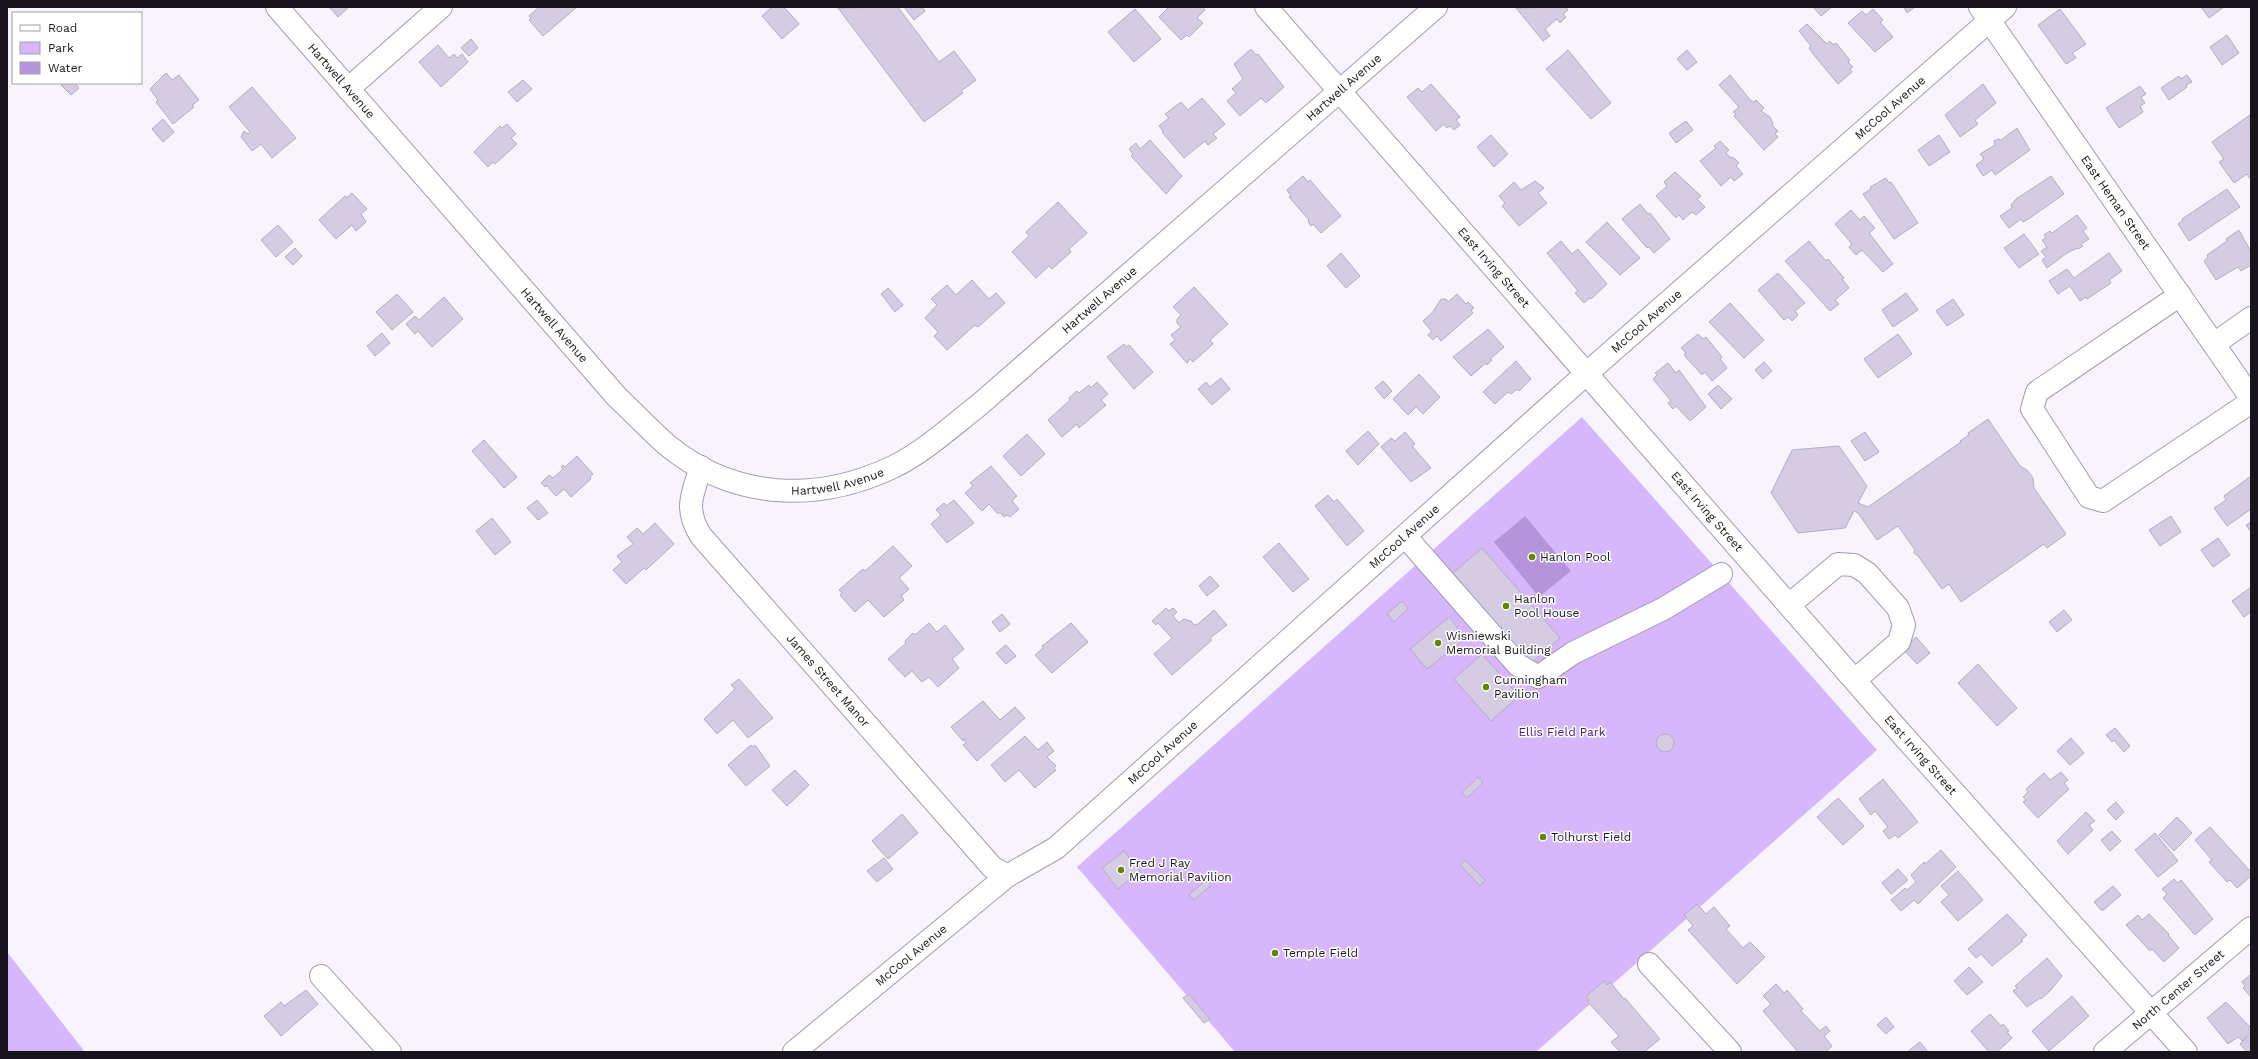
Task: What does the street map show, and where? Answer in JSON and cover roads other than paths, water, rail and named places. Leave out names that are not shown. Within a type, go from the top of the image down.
[{"type":"street","name":"Hartwell Avenue","points":[[277,7],[617,397],[668,445],[718,477],[768,490],[788,492],[817,490],[846,485],[893,467],[921,449],[979,405],[1436,7]]},
{"type":"street","points":[[348,88],[441,7]]},
{"type":"street","name":"East Irving Street","points":[[1266,7],[1855,680],[2186,1052]]},
{"type":"street","name":"East Heman Street","points":[[1991,11],[2180,295],[2251,398]]},
{"type":"street","name":"McCool Avenue","points":[[794,1052],[1007,876],[1056,848],[1991,11]]},
{"type":"street","points":[[2180,295],[2038,392],[2032,409],[2089,497],[2103,501],[2251,402]]},
{"type":"street","points":[[2214,344],[2251,318]]},
{"type":"street","name":"James Street Manor","points":[[701,467],[691,500],[690,511],[693,523],[701,536],[992,867],[1007,876]]},
{"type":"street","points":[[1405,536],[1518,665],[1538,677],[1573,653],[1663,609],[1721,574]]},
{"type":"street","points":[[1789,605],[1838,564],[1854,565],[1867,573],[1898,608],[1904,625],[1899,642],[1855,680]]},
{"type":"street","name":"North Center Street","points":[[2105,1052],[2251,928]]},
{"type":"street","points":[[1649,964],[1730,1052]]},
{"type":"street","points":[[321,976],[390,1052]]},
{"type":"water","name":"Hanlon Pool","points":[[1525,516],[1571,571],[1539,597],[1494,542]]},
{"type":"place","name":"Hanlon Pool","points":[[1532,557]]},
{"type":"place","name":"Hanlon Pool House","points":[[1506,606]]},
{"type":"place","name":"Wisniewski Memorial Building","points":[[1438,643]]},
{"type":"place","name":"Cunningham Pavilion","points":[[1486,687]]},
{"type":"place","name":"Tolhurst Field","points":[[1543,837]]},
{"type":"place","name":"Fred J Ray Memorial Pavilion","points":[[1121,870]]},
{"type":"place","name":"Temple Field","points":[[1275,953]]},
{"type":"park label","name":"Ellis Field Park","points":[[1562,732]]}]
